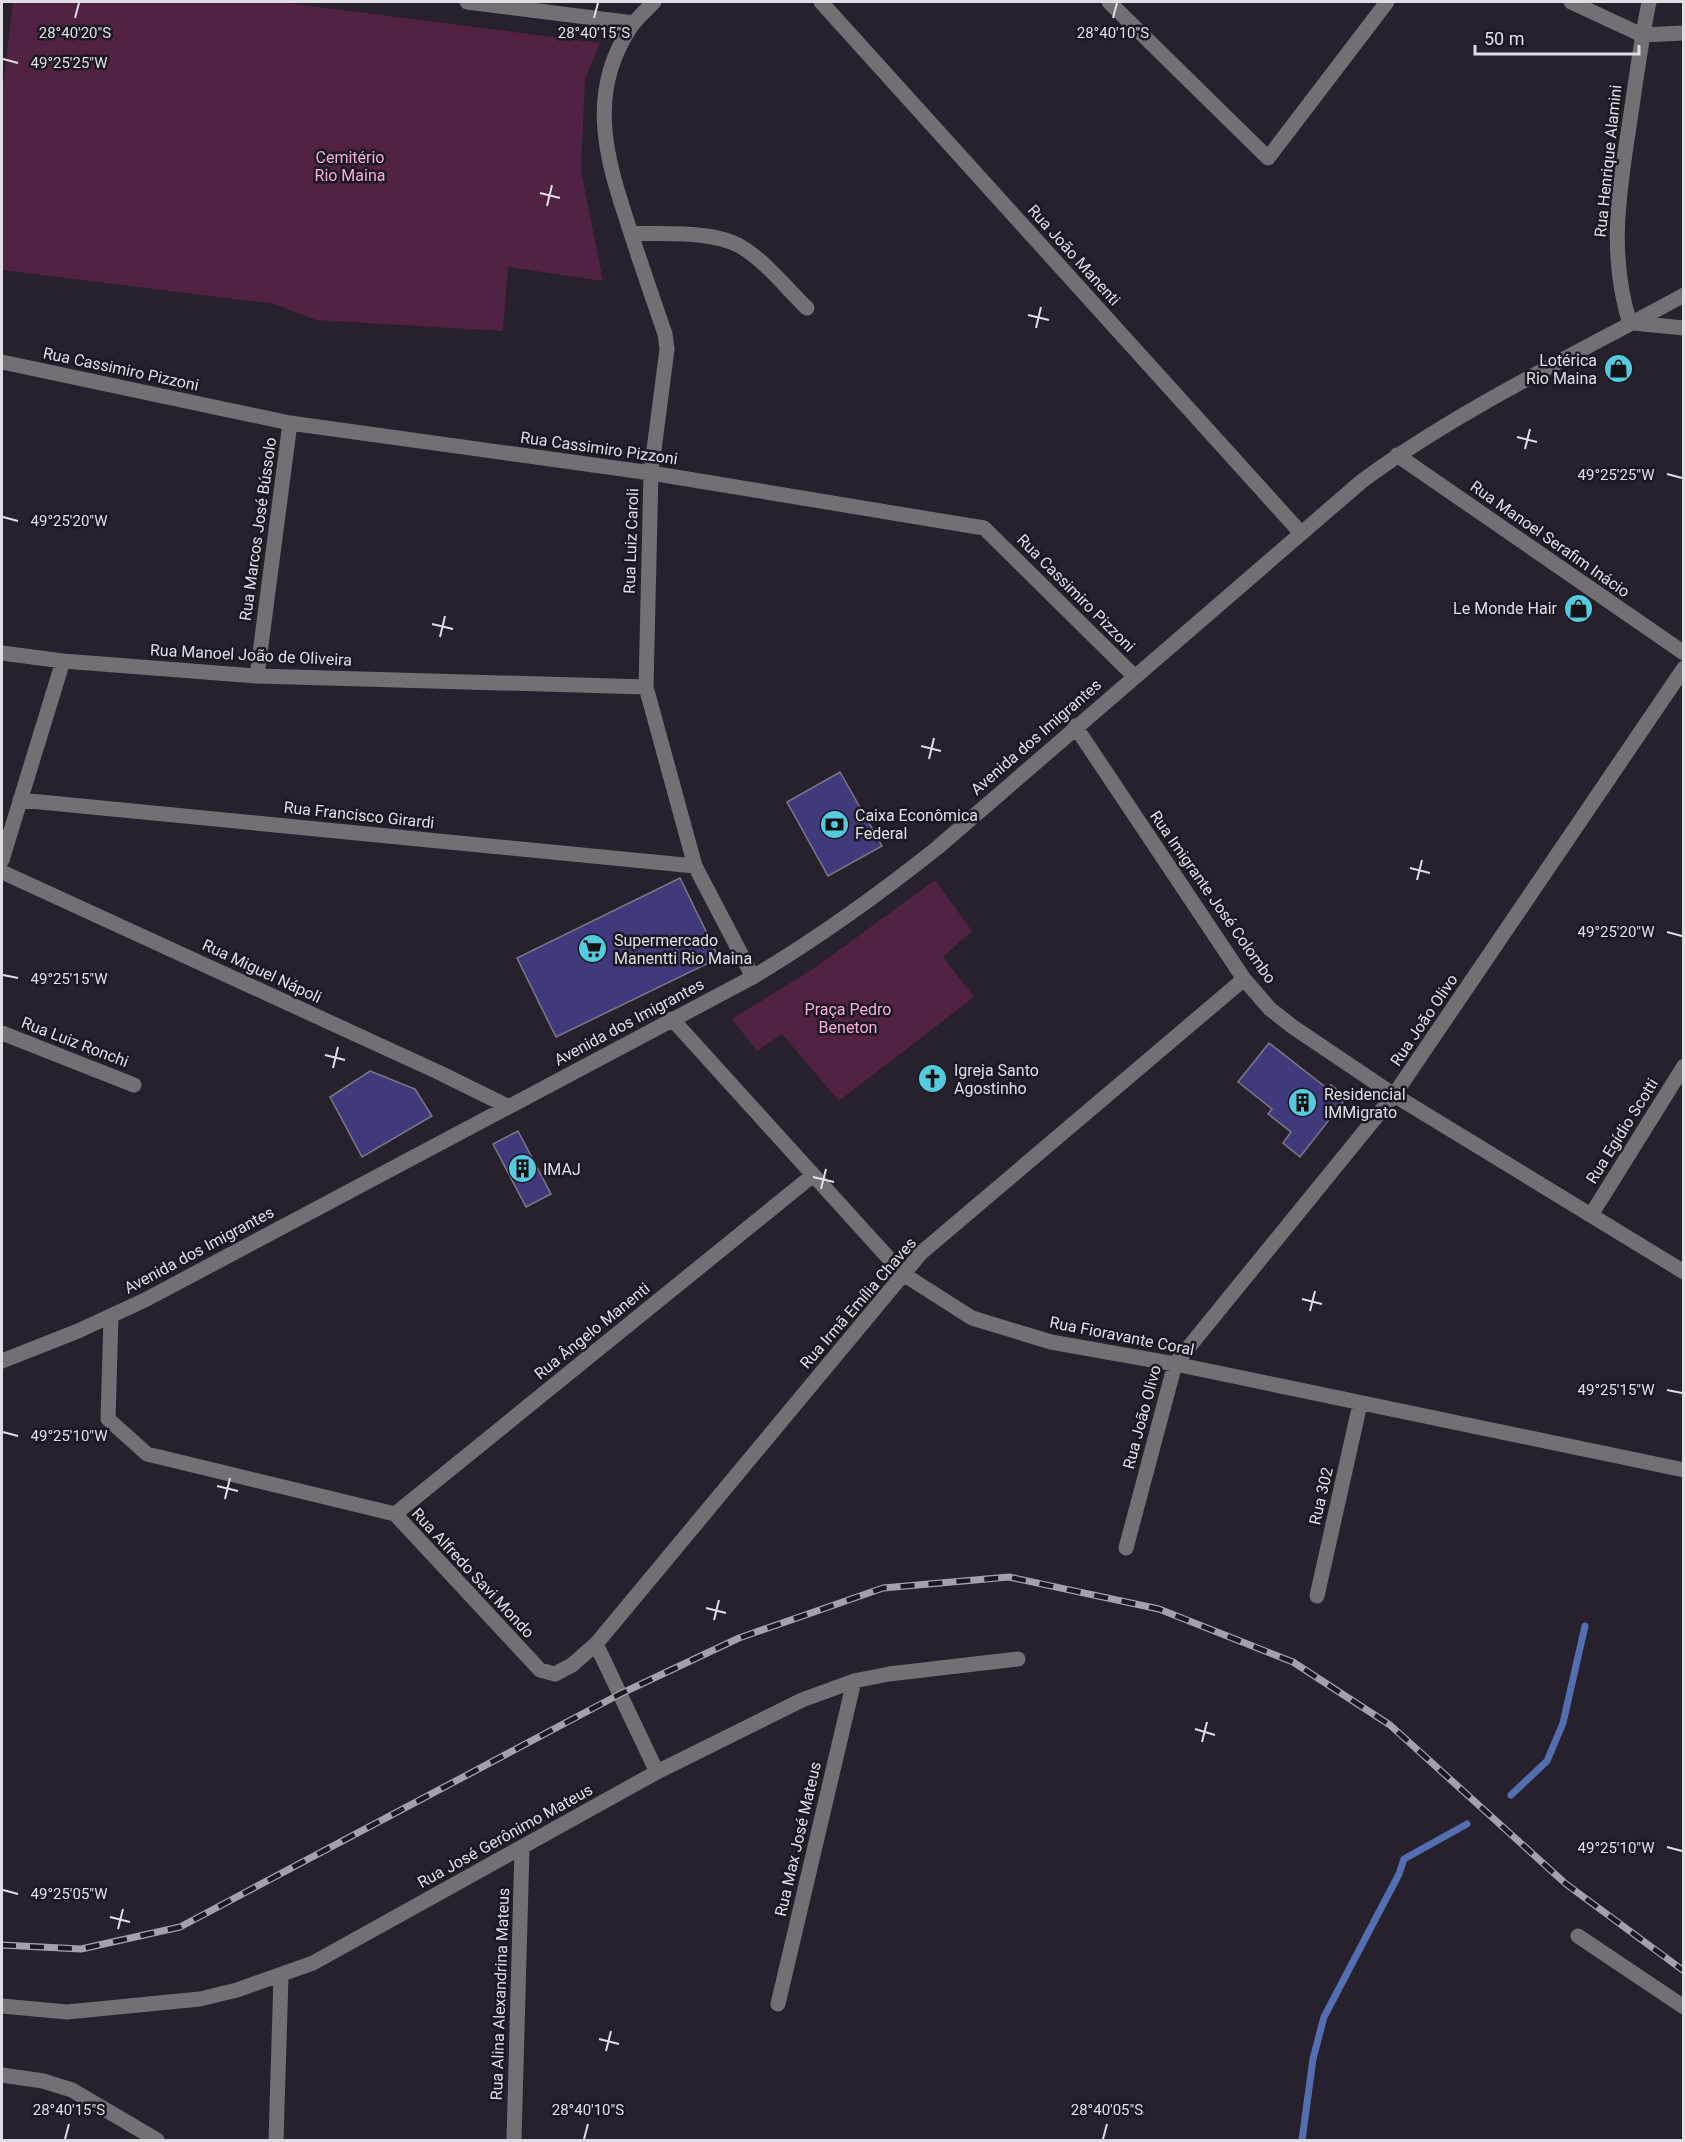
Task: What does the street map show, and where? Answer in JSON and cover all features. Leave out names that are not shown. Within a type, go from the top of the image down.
[{"type":"street","points":[[476,2],[634,23]]},
{"type":"street","name":"Rua Luiz Caroli","points":[[654,2],[634,23],[611,66],[603,117],[609,166],[665,334],[667,350],[651,473],[646,687],[695,866],[753,977]]},
{"type":"street","name":"Rua João Manenti","points":[[821,2],[1300,532]]},
{"type":"street","points":[[1109,2],[1268,158],[1387,2]]},
{"type":"street","points":[[1571,2],[1642,35],[1683,33]]},
{"type":"street","name":"Rua Henrique Alamini","points":[[1632,323],[1620,291],[1617,234],[1621,179],[1649,2]]},
{"type":"street","points":[[631,233],[703,237],[736,244],[749,252],[807,308]]},
{"type":"street","name":"Avenida dos Imigrantes","points":[[2,1361],[111,1317],[753,977],[822,934],[892,884],[1340,498],[1397,455],[1683,295]]},
{"type":"street","points":[[1632,323],[1683,328]]},
{"type":"street","name":"Rua Cassimiro Pizzoni","points":[[2,362],[290,423],[651,473],[984,528],[1134,676]]},
{"type":"street","name":"Rua Marcos José Bússolo","points":[[257,676],[290,423]]},
{"type":"street","name":"Rua Manoel Serafim Inácio","points":[[1397,455],[1683,653]]},
{"type":"street","name":"Rua Manoel João de Oliveira","points":[[2,653],[63,661],[257,676],[646,687]]},
{"type":"street","points":[[2,860],[63,661]]},
{"type":"street","name":"Rua João Olivo","points":[[1126,1548],[1174,1364],[1394,1095],[1683,668]]},
{"type":"street","name":"Rua Imigrante José Colombo","points":[[1075,726],[1244,979],[1270,1009],[1394,1095],[1683,1272]]},
{"type":"street","name":"Rua Francisco Girardi","points":[[20,800],[695,866]]},
{"type":"street","name":"Rua Miguel Nápoli","points":[[2,872],[438,1072],[507,1106]]},
{"type":"street","name":"Rua Irmã Emília Chaves","points":[[596,1644],[921,1253],[1244,979]]},
{"type":"street","name":"Rua Fioravante Coral","points":[[672,1019],[903,1274],[972,1318],[1051,1342],[1174,1364],[1683,1470]]},
{"type":"street","name":"Rua Luiz Ronchi","points":[[2,1033],[134,1085]]},
{"type":"street","name":"Rua Egídio Scotti","points":[[1591,1215],[1683,1066]]},
{"type":"street","name":"Rua Ângelo Manenti","points":[[395,1514],[812,1176]]},
{"type":"street","name":"Rua Alfredo Savi Mondo","points":[[111,1317],[108,1419],[147,1454],[395,1514],[540,1670],[555,1674],[572,1665],[596,1644]]},
{"type":"street","name":"Rua 302","points":[[1317,1596],[1360,1404]]},
{"type":"street","points":[[596,1644],[657,1772]]},
{"type":"street","name":"Rua José Gerônimo Mateus","points":[[2,2007],[67,2012],[152,2005],[200,1999],[281,1977],[313,1964],[657,1772],[802,1700],[854,1681],[889,1674],[1018,1659]]},
{"type":"street","name":"Rua Max José Mateus","points":[[778,2004],[854,1681]]},
{"type":"street","name":"Rua Alina Alexandrina Mateus","points":[[514,2140],[522,1848]]},
{"type":"street","points":[[1578,1936],[1683,2007]]},
{"type":"street","points":[[276,2140],[281,1977]]},
{"type":"street","points":[[2,2075],[43,2081],[72,2090],[157,2140]]},
{"type":"green space","name":"Cemitério Rio Maina","points":[[13,2],[280,2],[600,43],[585,79],[581,171],[603,281],[508,267],[503,331],[316,320],[275,304],[2,270],[2,95]]},
{"type":"green space","name":"Praça Pedro Beneton","points":[[935,880],[972,931],[943,957],[974,997],[839,1101],[782,1034],[757,1051],[732,1019],[816,967]]},
{"type":"building","name":"Caixa Econômica Federal","points":[[840,772],[882,846],[828,876],[787,802]]},
{"type":"building","points":[[680,878],[719,958],[556,1037],[517,958]]},
{"type":"building","name":"Residencial IMMigrato","points":[[1269,1043],[1328,1089],[1331,1085],[1347,1097],[1300,1157],[1283,1143],[1291,1132],[1268,1114],[1272,1109],[1238,1082]]},
{"type":"building","points":[[370,1071],[415,1089],[432,1116],[362,1157],[330,1097]]},
{"type":"building","name":"IMAJ","points":[[518,1131],[551,1194],[526,1207],[493,1144]]},
{"type":"waterway","points":[[1511,1795],[1547,1761],[1563,1723],[1585,1626]]},
{"type":"waterway","points":[[1302,2140],[1313,2059],[1324,2017],[1399,1874],[1404,1859],[1467,1824]]},
{"type":"railway","points":[[2,1945],[81,1949],[180,1927],[620,1694],[739,1638],[883,1588],[1009,1577],[1159,1609],[1293,1662],[1390,1725],[1566,1884],[1684,1971]]},
{"type":"place","name":"Lotérica Rio Maina","points":[[1618,369]]},
{"type":"place","name":"Le Monde Hair","points":[[1578,608]]},
{"type":"place","name":"Caixa Econômica Federal","points":[[834,824]]},
{"type":"place","name":"Supermercado Manentti Rio Maina","points":[[593,949]]},
{"type":"place","name":"Igreja Santo Agostinho","points":[[933,1079]]},
{"type":"place","name":"Residencial IMMigrato","points":[[1303,1103]]},
{"type":"place","name":"IMAJ","points":[[522,1169]]}]
